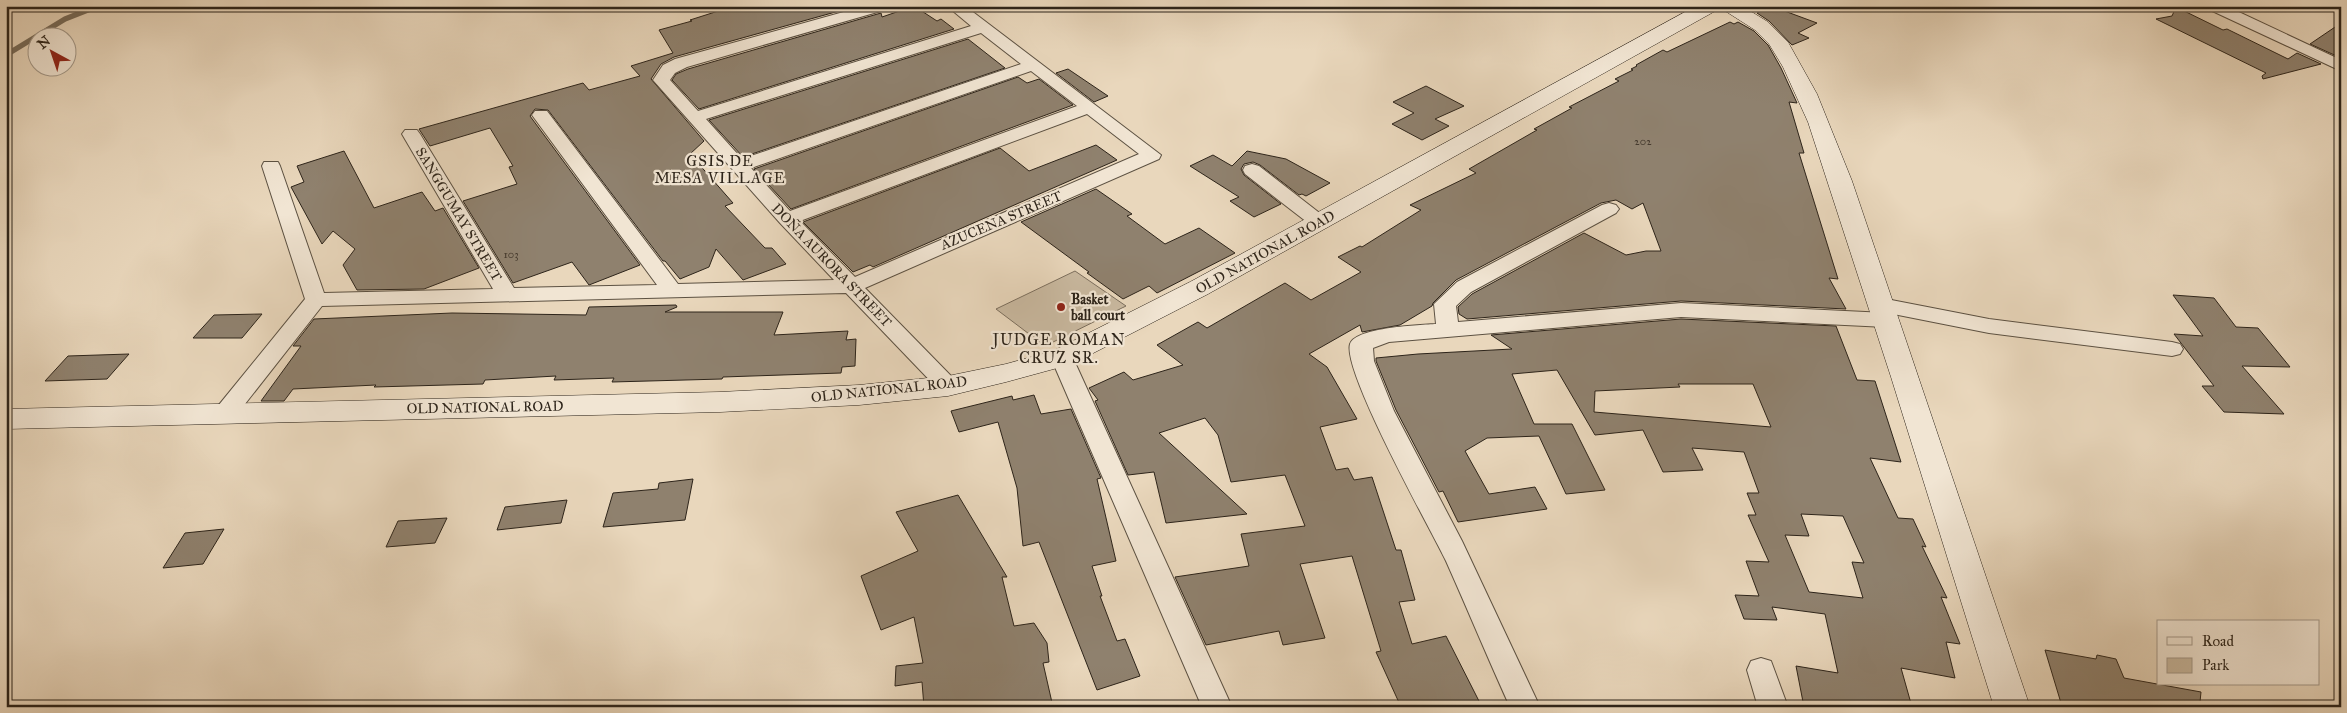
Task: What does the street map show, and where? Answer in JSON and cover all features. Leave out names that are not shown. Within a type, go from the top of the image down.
[{"type":"main road","name":"OLD NATIONAL ROAD","points":[[6,419],[226,412],[720,402],[859,395],[948,386],[1062,358],[1320,222],[1710,6]]},
{"type":"main road","points":[[1728,6],[1764,28],[1777,41],[1821,129],[1884,312],[2012,707]]},
{"type":"street","name":"DOÑA AURORA STREET","points":[[883,6],[680,63],[669,69],[661,80],[787,219],[948,386]]},
{"type":"street","points":[[955,6],[1088,108]]},
{"type":"street","points":[[2213,6],[2341,66]]},
{"type":"street","points":[[696,117],[984,27]]},
{"type":"street","points":[[739,166],[1033,65]]},
{"type":"street","points":[[787,219],[1088,108]]},
{"type":"street","name":"AZUCENA STREET","points":[[851,286],[1152,155],[1088,108]]},
{"type":"street","points":[[541,115],[672,290]]},
{"type":"street","name":"SANGGUMAY STREET","points":[[411,134],[507,294]]},
{"type":"street","points":[[271,166],[316,300]]},
{"type":"street","points":[[1252,170],[1320,222]]},
{"type":"street","points":[[1448,330],[1445,304],[1464,287],[1609,209]]},
{"type":"street","points":[[226,412],[316,300],[851,286]]},
{"type":"street","points":[[1524,707],[1450,542],[1371,386],[1360,353],[1361,346],[1370,340],[1389,335],[1681,310],[1884,312],[1936,317],[2046,335],[2172,349]]},
{"type":"street","points":[[1062,358],[1217,707]]},
{"type":"street","points":[[1762,670],[1773,707]]},
{"type":"green space","name":"Basket ball court","points":[[1075,271],[1126,306],[1045,346],[996,309]]},
{"type":"building","points":[[734,6],[857,6],[674,57],[661,64],[651,79],[704,141],[690,154],[733,203],[725,206],[765,248],[772,248],[786,264],[743,280],[716,249],[709,267],[680,279],[663,261],[548,110],[535,109],[530,116],[640,265],[589,285],[572,262],[513,283],[463,201],[517,184],[509,167],[513,166],[490,128],[430,146],[419,129],[583,83],[589,90],[640,76],[631,66],[673,53],[659,30]]},
{"type":"building","points":[[914,6],[937,21],[941,19],[954,29],[699,109],[672,80],[676,74],[688,69],[881,13],[882,17]]},
{"type":"building","points":[[1771,6],[1817,23],[1798,33],[1809,38],[1792,45],[1769,21],[1757,13]]},
{"type":"building","points":[[2176,7],[2223,30],[2227,29],[2288,59],[2297,53],[2321,64],[2263,79],[2262,76],[2266,73],[2156,19],[2172,16]]},
{"type":"building","points":[[1730,22],[1734,24],[1738,22],[1754,31],[1768,45],[1797,103],[1789,102],[1804,153],[1799,153],[1838,279],[1829,278],[1846,309],[1681,301],[1467,319],[1459,314],[1458,307],[1472,294],[1584,233],[1626,255],[1646,251],[1661,251],[1643,203],[1632,209],[1616,200],[1601,203],[1456,280],[1432,306],[1400,325],[1362,332],[1360,325],[1309,354],[1327,367],[1357,419],[1320,427],[1336,470],[1348,468],[1354,480],[1372,477],[1396,550],[1401,550],[1415,600],[1399,602],[1412,644],[1446,636],[1482,707],[1401,707],[1376,652],[1381,651],[1352,556],[1300,564],[1325,638],[1283,645],[1279,631],[1206,645],[1175,577],[1249,566],[1241,534],[1305,526],[1285,475],[1231,482],[1218,435],[1205,418],[1159,433],[1247,514],[1166,523],[1154,472],[1128,475],[1095,401],[1098,400],[1089,388],[1124,372],[1133,380],[1183,365],[1157,345],[1198,322],[1207,328],[1285,283],[1311,300],[1361,272],[1338,257],[1360,246],[1362,247],[1421,210],[1410,205],[1476,173],[1469,169],[1572,108],[1569,107],[1619,81],[1615,79],[1633,70],[1631,69],[1636,65],[1663,50],[1667,52]]},
{"type":"building","points":[[2341,23],[2341,58],[2310,44]]},
{"type":"building","points":[[968,39],[1005,68],[743,157],[709,120]]},
{"type":"building","points":[[1068,69],[1108,96],[1094,102],[1056,73]]},
{"type":"building","points":[[1018,77],[1027,83],[1039,79],[1073,105],[791,209],[754,169]]},
{"type":"building","points":[[1426,86],[1464,106],[1435,119],[1449,126],[1422,140],[1392,124],[1414,113],[1393,102]]},
{"type":"building","points":[[1096,145],[1117,160],[873,267],[870,265],[853,272],[803,222],[1000,148],[1029,171]]},
{"type":"building","points":[[344,151],[374,208],[422,192],[435,211],[443,208],[479,268],[424,289],[357,290],[343,265],[355,249],[333,231],[322,244],[291,187],[304,182],[297,166]]},
{"type":"building","points":[[1247,151],[1286,159],[1330,183],[1306,196],[1299,195],[1260,165],[1253,162],[1244,164],[1241,169],[1244,175],[1281,204],[1254,217],[1230,201],[1239,197],[1190,166],[1213,155],[1232,166]]},
{"type":"building","points":[[1096,189],[1132,214],[1127,216],[1165,244],[1199,228],[1235,253],[1157,293],[1149,286],[1123,299],[1021,222]]},
{"type":"building","points":[[2173,295],[2214,298],[2236,327],[2258,328],[2290,367],[2242,366],[2284,414],[2224,412],[2202,386],[2214,386],[2174,334],[2203,336]]},
{"type":"building","points":[[676,305],[677,307],[665,312],[783,312],[774,335],[848,331],[846,340],[856,339],[855,366],[842,367],[841,373],[723,377],[722,379],[612,382],[614,378],[554,380],[556,376],[485,380],[483,384],[374,387],[376,385],[293,389],[284,401],[261,401],[301,346],[293,346],[314,319],[452,313],[586,315],[589,307]]},
{"type":"building","points":[[262,314],[242,338],[193,338],[214,315]]},
{"type":"building","points":[[1681,319],[1836,326],[1857,380],[1875,381],[1901,462],[1870,458],[1898,518],[1913,519],[1926,547],[1922,546],[1947,598],[1941,597],[1960,644],[1946,642],[1955,678],[1901,668],[1912,707],[1804,707],[1796,666],[1838,673],[1825,614],[1772,607],[1777,620],[1744,619],[1735,595],[1759,596],[1746,561],[1769,562],[1748,515],[1756,515],[1747,493],[1759,493],[1744,452],[1692,448],[1703,470],[1663,472],[1643,430],[1595,435],[1557,370],[1512,374],[1534,424],[1572,424],[1605,490],[1566,494],[1539,436],[1487,438],[1465,451],[1489,494],[1535,487],[1547,509],[1458,522],[1443,491],[1439,492],[1396,410],[1376,358],[1512,349],[1491,335]],"holes":[[[1678,384],[1753,384],[1771,427],[1594,412],[1595,391],[1680,387]],[[1801,514],[1843,516],[1864,563],[1852,562],[1863,598],[1809,592],[1785,535],[1809,536]]]},
{"type":"building","points":[[129,354],[107,379],[45,381],[68,356]]},
{"type":"building","points":[[1034,395],[1041,414],[1071,409],[1101,478],[1097,479],[1116,561],[1092,566],[1102,596],[1100,596],[1117,641],[1125,639],[1140,676],[1097,690],[1039,542],[1023,546],[1017,488],[998,422],[959,432],[951,411],[1012,396],[1013,400]]},
{"type":"building","points":[[693,479],[685,520],[603,527],[613,493],[658,489],[659,483]]},
{"type":"building","points":[[958,495],[1007,577],[1002,577],[1014,626],[1034,623],[1047,643],[1049,662],[1043,663],[1053,707],[924,707],[922,682],[895,686],[896,666],[923,663],[914,617],[881,630],[861,576],[918,551],[896,512]]},
{"type":"building","points":[[567,500],[561,523],[497,530],[505,507]]},
{"type":"building","points":[[447,518],[435,543],[386,547],[398,521]]},
{"type":"building","points":[[224,529],[203,564],[163,568],[185,533]]},
{"type":"building","points":[[2045,650],[2096,659],[2097,655],[2116,659],[2124,678],[2157,684],[2157,686],[2201,692],[2200,702],[2061,703]]},
{"type":"waterway","points":[[6,55],[65,19],[98,6]]},
{"type":"place","name":"Basket ball court","points":[[1061,307]]},
{"type":"district","name":"GSIS DE MESA VILLAGE","points":[[720,170]]},
{"type":"district","name":"JUDGE ROMAN CRUZ SR.","points":[[1059,348]]}]
